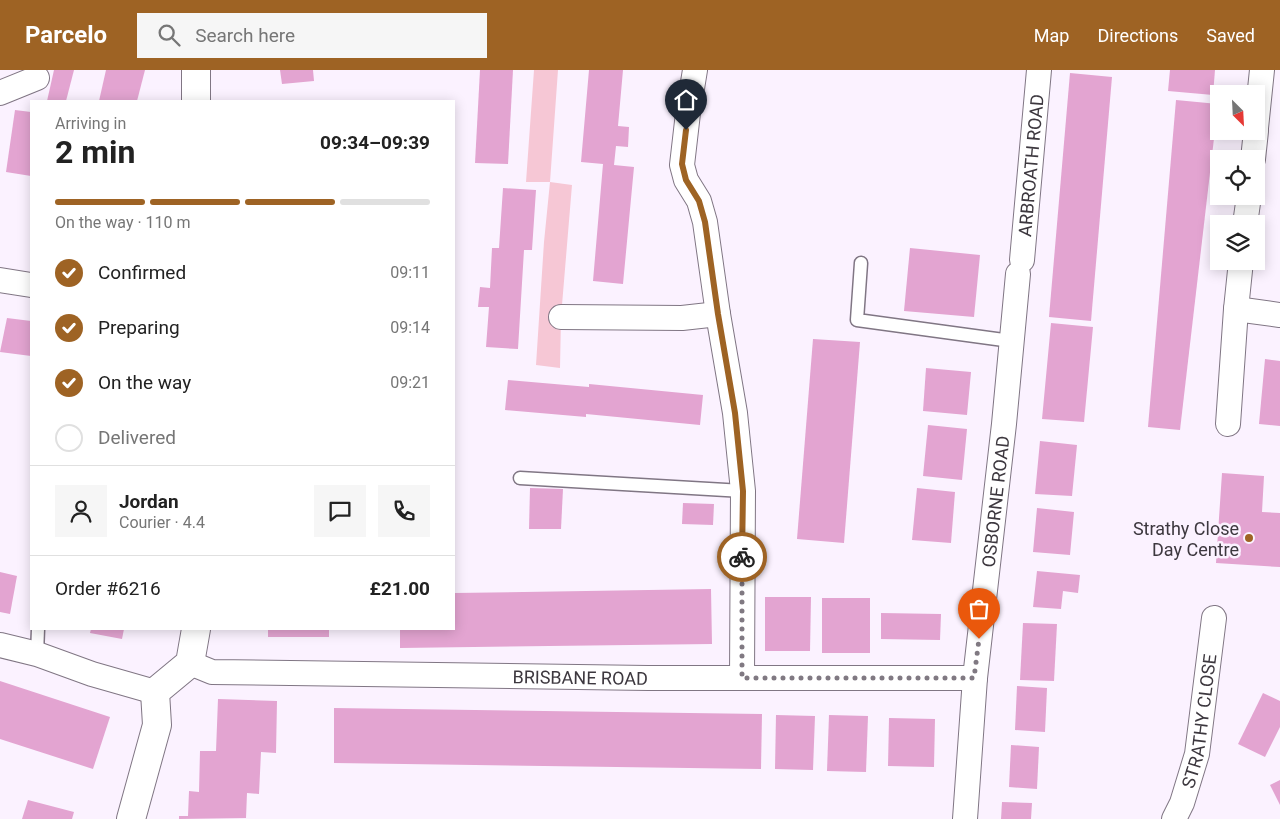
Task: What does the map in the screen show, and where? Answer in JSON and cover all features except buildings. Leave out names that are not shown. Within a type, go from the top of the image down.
[{"type":"street","points":[[196,70],[196,100]]},
{"type":"street","points":[[695,70],[682,164],[686,180],[699,201],[705,222],[735,413],[743,491],[742,678]]},
{"type":"street","name":"ARBROATH ROAD","points":[[1020,267],[1039,70]]},
{"type":"street","points":[[1260,85],[1262,70]]},
{"type":"street","points":[[0,92],[37,78]]},
{"type":"street","name":"OSBORNE ROAD","points":[[965,819],[974,678],[1004,424],[1020,267]]},
{"type":"street","points":[[1228,424],[1240,270]]},
{"type":"street","points":[[0,280],[30,285]]},
{"type":"street","points":[[1236,310],[1280,315]]},
{"type":"street","points":[[561,317],[682,318],[718,314]]},
{"type":"street","name":"STRATHY CLOSE","points":[[1174,819],[1182,803],[1197,754],[1214,618]]},
{"type":"street","points":[[155,692],[190,662],[196,630]]},
{"type":"street","points":[[0,645],[37,654],[92,674],[155,692]]},
{"type":"street","name":"BRISBANE ROAD","points":[[190,662],[212,672],[742,678],[974,678]]},
{"type":"street","points":[[131,819],[157,725],[155,692]]},
{"type":"lane","points":[[861,263],[857,320],[1011,342]]},
{"type":"lane","points":[[520,478],[743,491]]},
{"type":"lane","points":[[37,654],[38,630]]},
{"type":"shaded area","points":[[534,70],[558,70],[550,182],[526,182]]},
{"type":"shaded area","points":[[550,182],[572,185],[561,317],[560,368],[536,365]]},
{"type":"way so far","points":[[742,557],[742,678],[974,678],[979,639]]},
{"type":"place","name":"Strathy Close Day Centre","points":[[1249,538]]},
{"type":"route","points":[[686,130],[682,164],[686,180],[699,201],[705,222],[735,413],[743,491],[742,557]]}]
